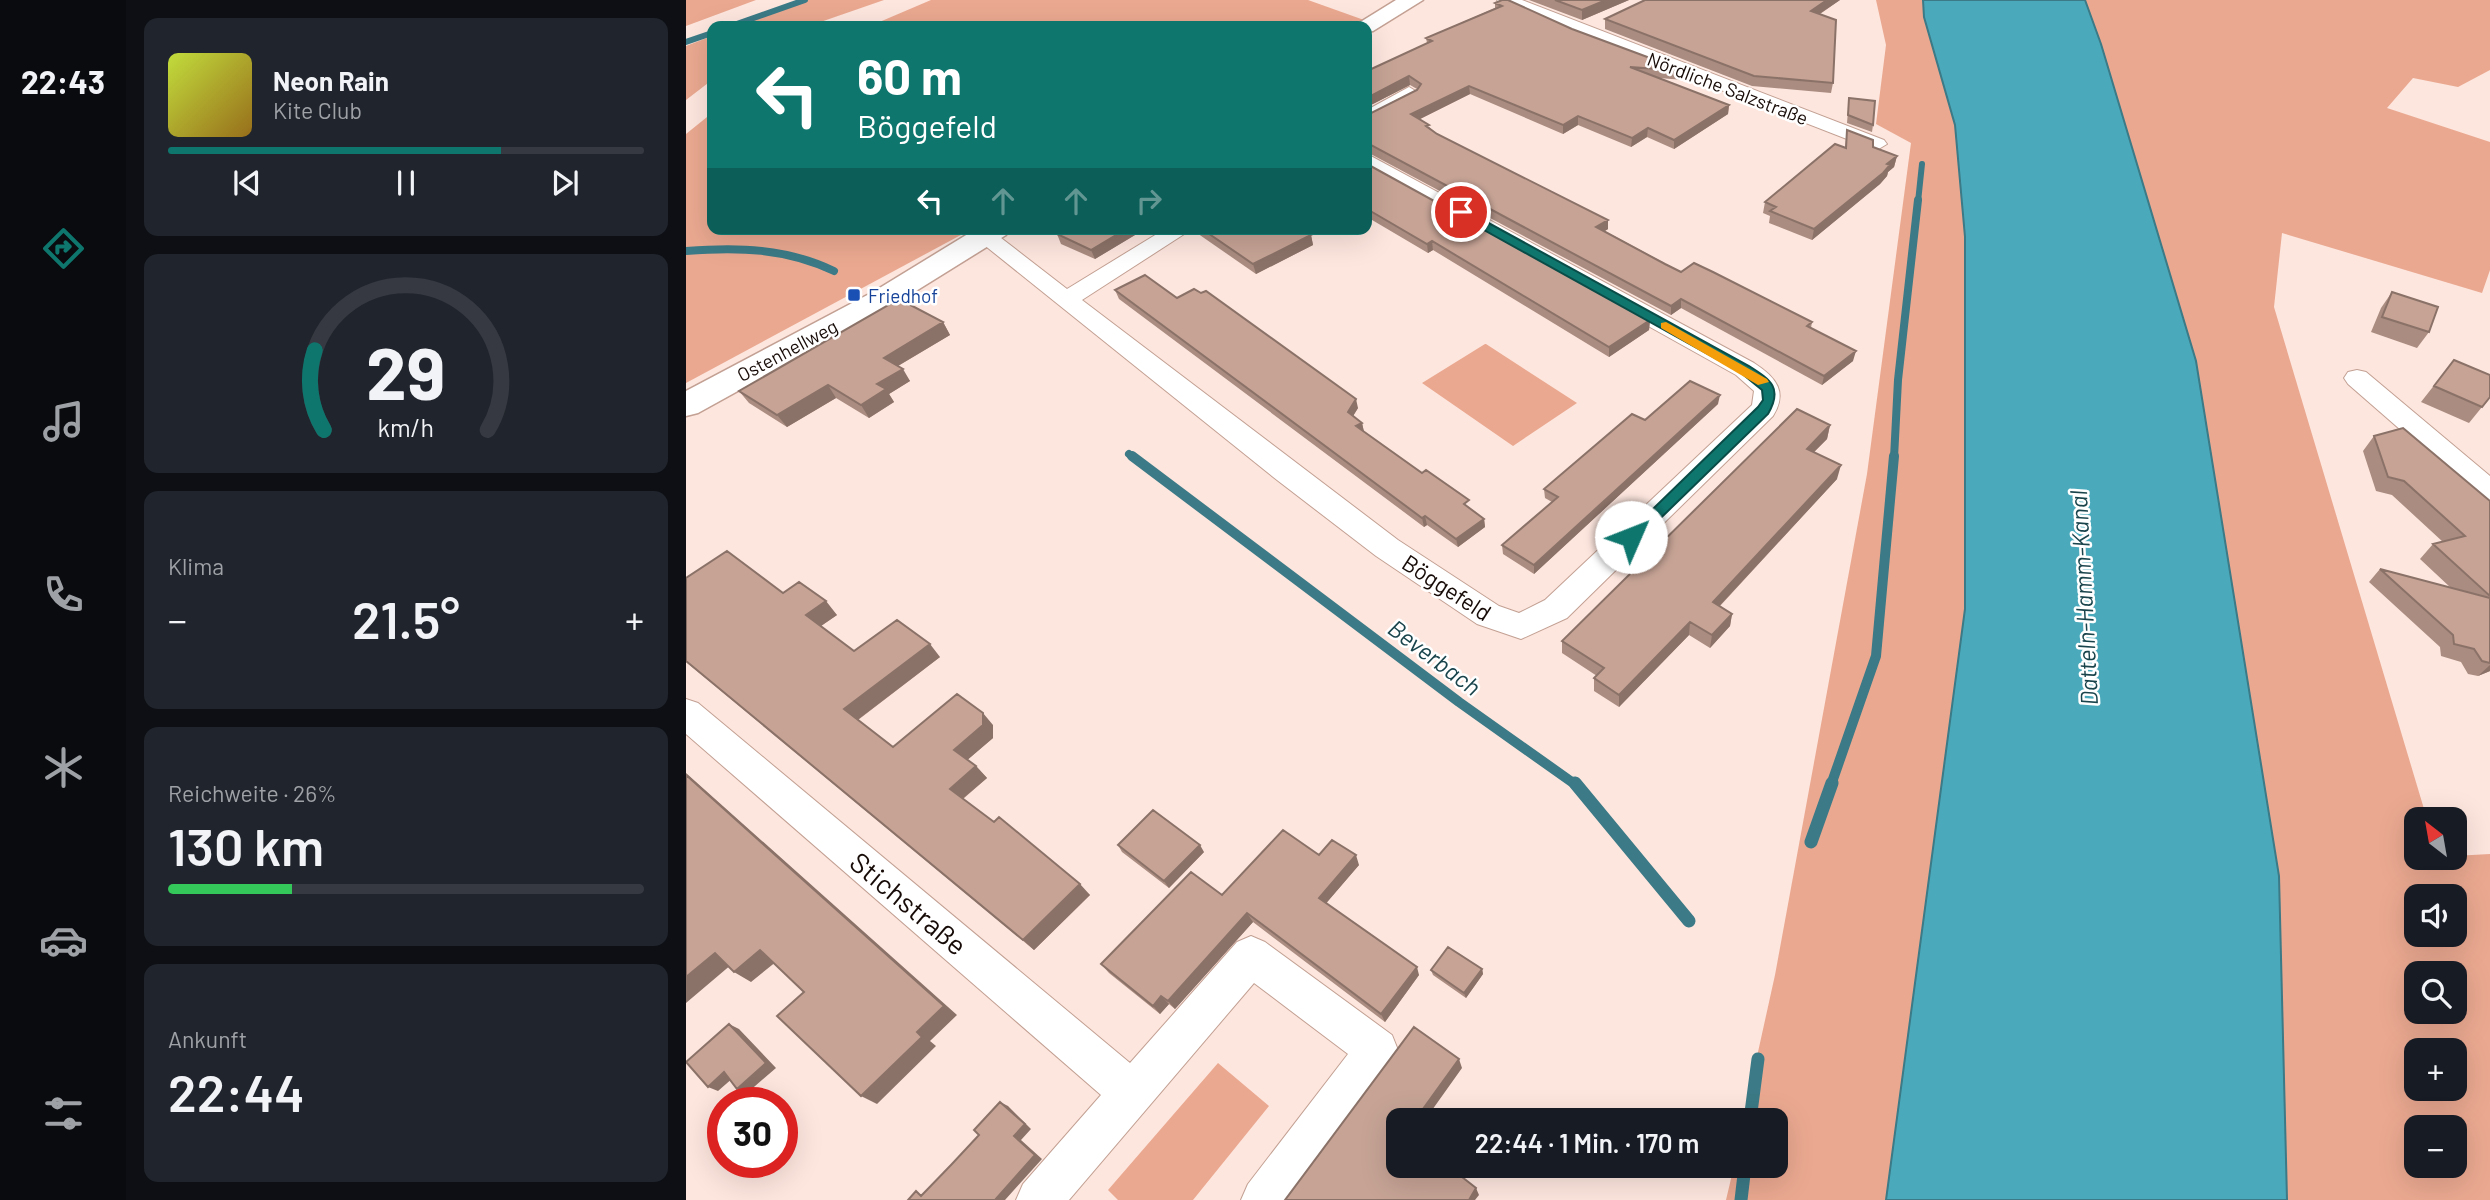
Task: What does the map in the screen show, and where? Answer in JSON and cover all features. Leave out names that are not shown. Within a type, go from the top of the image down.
[{"type":"main road","points":[[1372,22],[1412,0]]},
{"type":"main road","name":"Ostenhellweg","points":[[686,405],[884,298],[987,235]]},
{"type":"street","name":"Nördliche Salzstraße","points":[[1506,0],[1877,144]]},
{"type":"street","points":[[1579,30],[1600,21]]},
{"type":"street","points":[[1372,114],[1409,93]]},
{"type":"street","name":"Böggefeld","points":[[992,235],[1067,299],[1387,548],[1488,615],[1521,626],[1537,621],[1556,610],[1763,410],[1769,400],[1769,390],[1761,380],[1745,369],[1372,163]]},
{"type":"street","points":[[1067,299],[1171,235]]},
{"type":"street","points":[[2357,378],[2490,492]]},
{"type":"street","name":"Stichstraße","points":[[686,713],[1132,1093]]},
{"type":"street","points":[[1039,1200],[1251,956],[1377,1049],[1264,1200]]},
{"type":"shaded area","points":[[686,0],[756,0],[686,26]]},
{"type":"shaded area","points":[[804,0],[884,0],[823,21],[749,21]]},
{"type":"shaded area","points":[[931,0],[1308,0],[1364,20],[1362,21],[882,21]]},
{"type":"shaded area","points":[[1876,0],[1923,0],[1924,17],[1955,125],[1965,237],[1965,609],[1886,1200],[1726,1200],[1731,1178],[1788,1178],[1788,1108],[1746,1108],[1775,975],[1867,474],[1911,143],[1876,124],[1886,45]]},
{"type":"shaded area","points":[[2085,0],[2490,0],[2490,70],[2458,87],[2413,78],[2387,108],[2490,142],[2490,270],[2482,293],[2282,233],[2274,307],[2423,807],[2404,807],[2404,870],[2468,870],[2468,855],[2490,854],[2490,1200],[2287,1200],[2279,876],[2196,361],[2101,44]]},
{"type":"shaded area","points":[[707,38],[707,84],[686,100],[686,46]]},
{"type":"shaded area","points":[[707,117],[707,235],[961,235],[686,383],[686,134]]},
{"type":"shaded area","points":[[1486,344],[1577,403],[1513,446],[1422,383]]},
{"type":"shaded area","points":[[1218,1063],[1269,1106],[1193,1200],[1118,1200],[1108,1190]]},
{"type":"water","name":"Datteln-Hamm-Kanal","points":[[1923,0],[2085,0],[2101,44],[2196,361],[2279,876],[2287,1200],[1886,1200],[1965,609],[1965,237],[1955,125],[1924,17]]},
{"type":"building","points":[[1508,0],[1572,29],[1685,71],[1630,67],[1729,105],[1674,140],[1648,128],[1632,138],[1578,116],[1563,125],[1469,86],[1411,114],[1429,125],[1426,126],[1437,134],[1608,220],[1596,227],[1665,264],[1681,272],[1694,263],[1812,322],[1807,326],[1856,351],[1824,376],[1681,299],[1671,306],[1372,146],[1372,112],[1417,90],[1421,84],[1409,76],[1372,95],[1372,69],[1432,41],[1426,38],[1502,6],[1495,3]]},
{"type":"building","points":[[1555,0],[1606,0],[1582,10]]},
{"type":"building","points":[[1645,0],[1827,0],[1811,11],[1836,20],[1833,83],[1754,76],[1605,19]]},
{"type":"building","points":[[1849,98],[1875,101],[1873,125],[1848,115]]},
{"type":"building","points":[[1847,130],[1873,140],[1873,147],[1897,156],[1887,164],[1890,165],[1883,173],[1814,229],[1770,211],[1776,207],[1765,202],[1835,144],[1846,148]]},
{"type":"building","points":[[1372,167],[1650,320],[1609,347],[1432,241],[1427,244],[1372,212]]},
{"type":"building","points":[[1059,235],[1116,235],[1091,250]]},
{"type":"building","points":[[1211,235],[1311,235],[1253,264]]},
{"type":"building","points":[[1145,275],[1177,298],[1194,289],[1201,293],[1206,291],[1356,399],[1348,412],[1362,423],[1356,426],[1422,473],[1426,470],[1469,500],[1464,504],[1484,519],[1456,539],[1425,516],[1422,518],[1115,290]]},
{"type":"building","points":[[2392,292],[2438,307],[2429,332],[2382,317]]},
{"type":"building","points":[[899,299],[943,322],[884,358],[903,369],[877,384],[886,389],[861,405],[828,385],[777,415],[739,391]]},
{"type":"building","points":[[2454,360],[2490,375],[2490,397],[2482,407],[2434,386]]},
{"type":"building","points":[[1690,381],[1720,395],[1534,565],[1502,545],[1558,497],[1544,489],[1632,414],[1645,420]]},
{"type":"building","points":[[1797,409],[1830,425],[1807,449],[1841,465],[1713,602],[1732,614],[1712,635],[1690,622],[1619,695],[1594,678],[1604,668],[1562,641]]},
{"type":"building","points":[[2403,428],[2490,501],[2490,596],[2433,544],[2465,536],[2404,481],[2388,477],[2374,436]]},
{"type":"building","points":[[727,551],[783,593],[799,582],[826,601],[806,615],[854,651],[897,620],[930,644],[844,709],[893,747],[957,694],[983,713],[983,725],[954,750],[976,766],[950,789],[994,822],[999,817],[1080,884],[1023,940],[686,661],[686,578]]},
{"type":"building","points":[[2380,569],[2490,598],[2490,663],[2482,661],[2474,649],[2454,644],[2453,635]]},
{"type":"building","points":[[686,775],[944,1006],[917,1032],[922,1037],[861,1096],[777,1016],[804,992],[760,950],[734,972],[715,953],[686,977]]},
{"type":"building","points":[[1153,810],[1200,845],[1164,881],[1118,845]]},
{"type":"building","points":[[1283,830],[1319,855],[1332,840],[1356,855],[1319,898],[1417,967],[1381,1014],[1247,913],[1168,1001],[1161,996],[1153,1006],[1101,964],[1191,872],[1222,895]]},
{"type":"building","points":[[1448,947],[1482,969],[1464,993],[1431,970]]},
{"type":"building","points":[[729,1024],[766,1063],[739,1087],[735,1087],[724,1072],[708,1087],[686,1062]]},
{"type":"building","points":[[1414,1027],[1459,1059],[1424,1108],[1386,1108],[1386,1178],[1463,1178],[1476,1188],[1469,1200],[1285,1200]]},
{"type":"building","points":[[1000,1102],[1025,1124],[1014,1136],[1035,1155],[995,1200],[908,1200],[916,1191],[921,1196],[951,1165],[979,1135],[974,1130]]},
{"type":"waterway","points":[[745,21],[805,0]]},
{"type":"waterway","points":[[686,42],[707,35]]},
{"type":"waterway","points":[[1918,202],[1922,164]]},
{"type":"waterway","points":[[1894,458],[1898,380],[1918,200]]},
{"type":"waterway","name":"Beverbach","points":[[686,251],[762,251],[798,258],[834,271]]},
{"type":"waterway","name":"Beverbach","points":[[1129,454],[1134,458]]},
{"type":"waterway","name":"Beverbach","points":[[1132,456],[1459,702],[1576,785]]},
{"type":"waterway","points":[[1831,785],[1876,656],[1894,456]]},
{"type":"waterway","name":"Beverbach","points":[[1575,783],[1689,921]]},
{"type":"waterway","points":[[1811,842],[1832,783]]},
{"type":"waterway","points":[[1752,1108],[1758,1059]]},
{"type":"waterway","points":[[1741,1200],[1744,1178]]},
{"type":"slow traffic","points":[[1666,326],[1745,369],[1763,382]]},
{"type":"place","name":"Friedhof","points":[[854,295]]},
{"type":"route","points":[[1461,212],[1745,369],[1761,380],[1769,390],[1769,400],[1763,410],[1631,537]]}]
